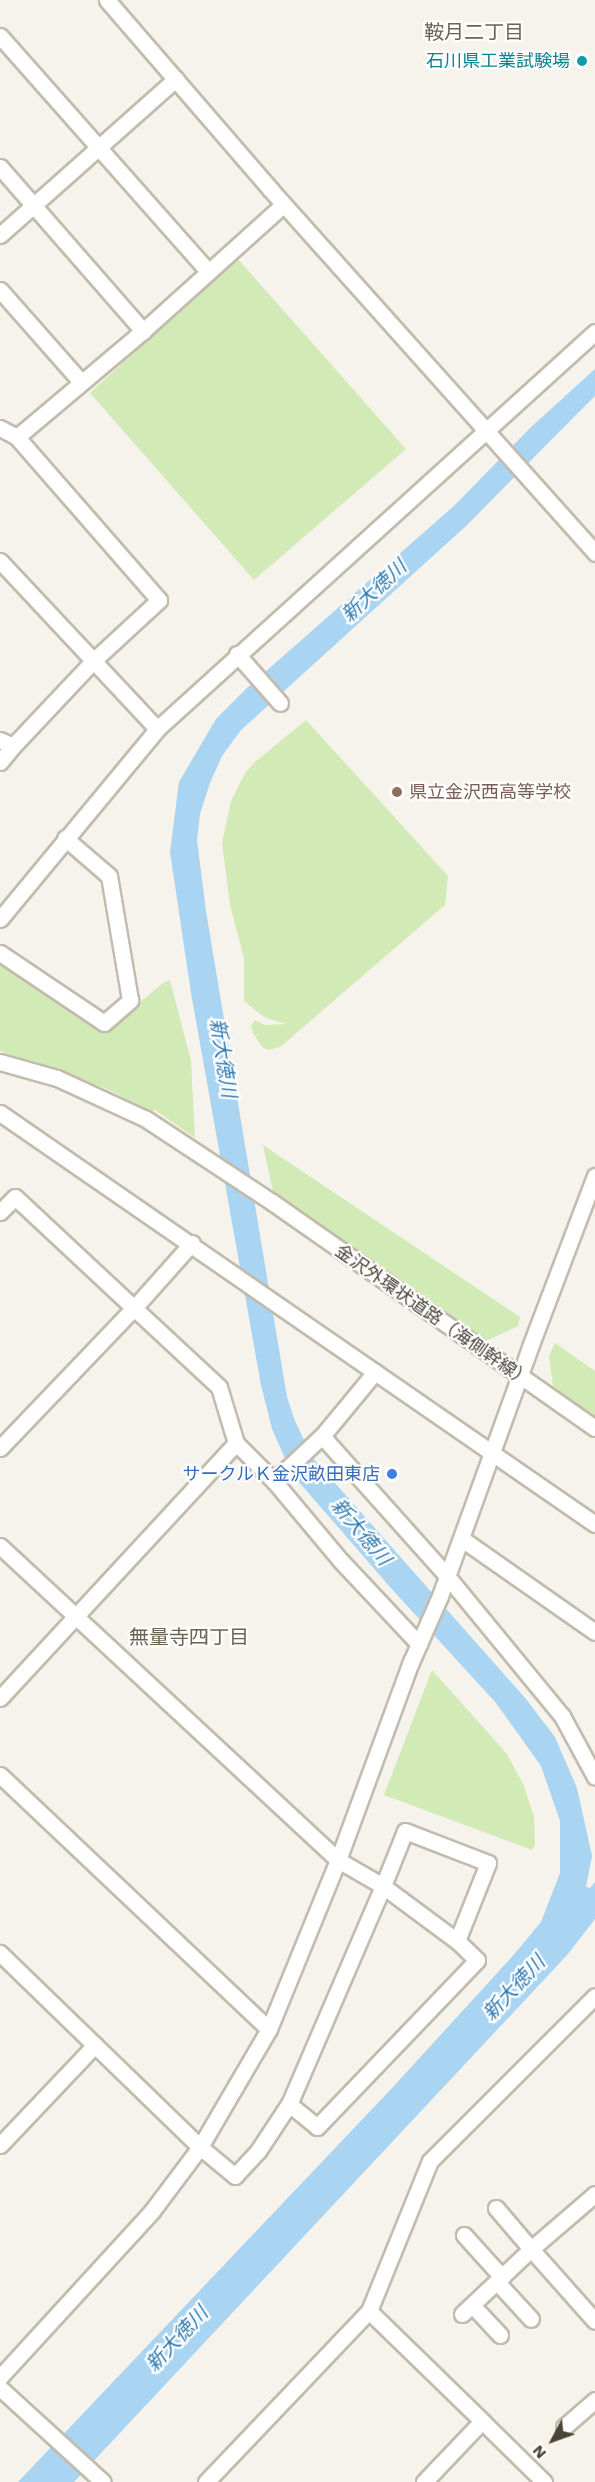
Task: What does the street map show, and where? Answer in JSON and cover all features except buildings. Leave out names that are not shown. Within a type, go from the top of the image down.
[{"type":"street","points":[[107,0],[284,205],[595,553]]},
{"type":"street","points":[[0,36],[208,272]]},
{"type":"street","points":[[0,235],[176,79]]},
{"type":"street","points":[[0,167],[143,331]]},
{"type":"street","points":[[17,438],[143,331],[284,205]]},
{"type":"street","points":[[0,290],[81,382]]},
{"type":"street","points":[[0,919],[157,729],[237,654],[595,332]]},
{"type":"street","points":[[0,428],[17,438],[159,600],[7,743],[0,762]]},
{"type":"street","points":[[0,561],[157,729]]},
{"type":"street","points":[[237,654],[280,703]]},
{"type":"street","points":[[0,953],[104,1023],[130,1000],[109,876],[65,838]]},
{"type":"street","name":"金沢外環状道路（海側幹線）","points":[[0,1062],[57,1078],[146,1119],[272,1202],[595,1428]]},
{"type":"street","points":[[0,1113],[595,1524]]},
{"type":"street","points":[[0,2377],[152,2211],[200,2148],[269,2029],[338,1860],[421,1640],[462,1539],[595,1176]]},
{"type":"street","points":[[0,1212],[15,1197],[219,1387],[236,1443],[276,1479],[341,1561],[421,1640]]},
{"type":"street","points":[[0,1448],[193,1245]]},
{"type":"street","points":[[276,1479],[317,1440],[375,1372]]},
{"type":"street","points":[[317,1440],[447,1576],[562,1716],[595,1777]]},
{"type":"street","points":[[0,1698],[236,1443]]},
{"type":"street","points":[[462,1539],[595,1632]]},
{"type":"street","points":[[0,1546],[338,1860],[383,1886],[457,1941],[477,1960],[317,2127],[289,2104]]},
{"type":"street","points":[[0,1775],[269,2029]]},
{"type":"street","points":[[0,1953],[200,2148],[235,2176],[258,2151],[289,2104],[405,1831],[488,1863],[457,1941]]},
{"type":"street","points":[[206,2482],[369,2311],[430,2161],[595,1996]]},
{"type":"street","points":[[0,2145],[95,2045]]},
{"type":"street","points":[[500,2336],[467,2309],[531,2249],[595,2194]]},
{"type":"street","points":[[495,2208],[595,2321]]},
{"type":"street","points":[[464,2235],[531,2319]]},
{"type":"street","points":[[369,2311],[544,2482]]},
{"type":"street","points":[[0,2388],[98,2478]]},
{"type":"street","points":[[564,2427],[595,2400]]},
{"type":"street","points":[[424,2482],[482,2421]]},
{"type":"green space","points":[[237,258],[406,449],[254,580],[90,393]]},
{"type":"green space","points":[[306,720],[448,876],[445,905],[280,1047],[268,1050],[262,1047],[253,1033],[251,1026],[255,1020],[265,1025],[286,1024],[264,1017],[244,1001],[244,958],[230,905],[222,843],[231,801],[245,773]]},
{"type":"green space","points":[[0,961],[107,1030],[163,983],[170,980],[191,1061],[195,1138],[155,1110],[151,1112],[107,1089],[0,1051]]},
{"type":"green space","points":[[263,1145],[520,1317],[518,1326],[482,1343],[274,1196]]},
{"type":"green space","points":[[555,1343],[595,1371],[595,1421],[554,1393],[549,1356]]},
{"type":"green space","points":[[432,1670],[507,1754],[524,1786],[534,1817],[535,1845],[532,1850],[384,1795]]},
{"type":"water","name":"新大徳川","points":[[595,369],[595,396],[466,526],[241,730],[222,756],[210,783],[200,814],[197,840],[206,911],[287,1397],[295,1421],[312,1457],[526,1699],[555,1737],[577,1788],[592,1856],[586,1887],[590,1888],[595,1882],[595,1919],[568,1954],[74,2482],[18,2482],[393,2087],[511,1958],[541,1922],[560,1873],[560,1821],[541,1766],[496,1703],[390,1587],[292,1474],[272,1429],[261,1385],[191,993],[170,852],[179,782],[216,719],[247,688],[455,505],[530,428]]},
{"type":"place","name":"石川県工業試験場","points":[[582,61]]},
{"type":"place","name":"県立金沢西高等学校","points":[[397,792]]},
{"type":"place","name":"サークルＫ金沢畝田東店","points":[[392,1474]]},
{"type":"district","name":"鞍月二丁目","points":[[474,32]]},
{"type":"district","name":"無量寺四丁目","points":[[189,1637]]}]
